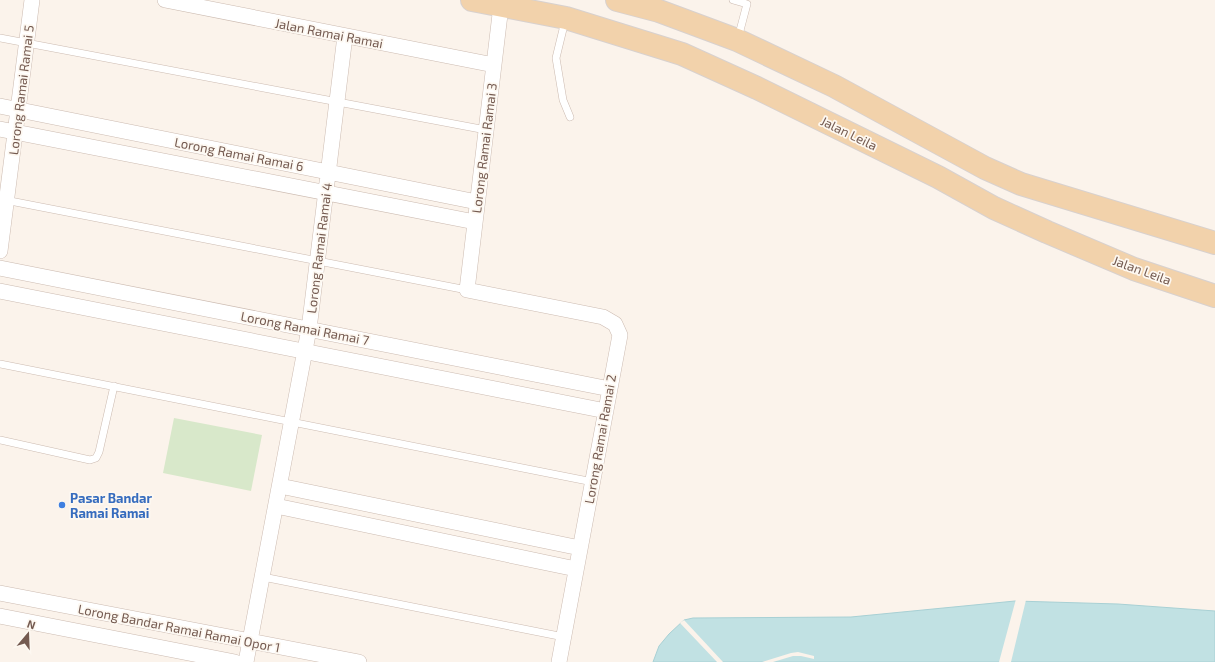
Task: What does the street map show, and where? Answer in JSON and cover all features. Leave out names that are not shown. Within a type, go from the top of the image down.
[{"type":"main road","name":"Jalan Leila","points":[[472,0],[566,18],[682,54],[757,88],[938,177],[994,208],[1134,269],[1215,296]]},
{"type":"main road","points":[[617,0],[659,11],[737,40],[834,86],[985,168],[1021,184],[1215,243]]},
{"type":"street","name":"Lorong Ramai Ramai 5","points":[[0,251],[3,199],[15,132],[32,0]]},
{"type":"street","name":"Jalan Ramai Ramai","points":[[165,0],[494,65]]},
{"type":"street","name":"Lorong Ramai Ramai 3","points":[[467,290],[501,6]]},
{"type":"street","name":"Lorong Ramai Ramai 4","points":[[246,662],[306,351],[345,36]]},
{"type":"street","name":"Lorong Ramai Ramai 6","points":[[0,106],[477,202]]},
{"type":"street","name":"Lorong Ramai Ramai 6","points":[[0,129],[475,222]]},
{"type":"street","name":"Lorong Ramai Ramai 7","points":[[0,268],[610,389]]},
{"type":"street","name":"Lorong Ramai Ramai 2","points":[[467,290],[604,317],[615,324],[620,335],[559,662]]},
{"type":"street","name":"Lorong Ramai Ramai 7","points":[[0,291],[606,411]]},
{"type":"street","points":[[280,486],[580,548]]},
{"type":"street","points":[[276,506],[576,569]]},
{"type":"street","name":"Lorong Bandar Ramai Ramai Opor 1","points":[[0,593],[359,662]]},
{"type":"street","name":"Lorong Bandar Ramai Ramai Opor 1","points":[[0,616],[235,662]]},
{"type":"lane","points":[[733,0],[749,2],[737,40]]},
{"type":"lane","points":[[566,18],[556,58],[563,100],[570,116]]},
{"type":"lane","points":[[0,38],[486,130]]},
{"type":"lane","points":[[3,199],[467,290]]},
{"type":"lane","points":[[0,364],[593,482]]},
{"type":"lane","points":[[0,440],[90,460],[96,458],[99,452],[114,386]]},
{"type":"lane","points":[[263,577],[564,637]]},
{"type":"green space","points":[[174,418],[262,435],[251,491],[163,473]]},
{"type":"water","points":[[1015,601],[1118,604],[1215,611],[1215,662],[653,662],[659,646],[669,634],[684,620],[693,618],[851,617]]},
{"type":"pier","points":[[1016,599],[1026,600],[1011,662],[999,662]]},
{"type":"pier","points":[[684,620],[723,662],[717,662],[680,623]]},
{"type":"pier","points":[[798,652],[814,656],[814,659],[793,656],[773,662],[762,662],[791,653]]},
{"type":"place","name":"Pasar Bandar Ramai Ramai","points":[[62,505]]}]
